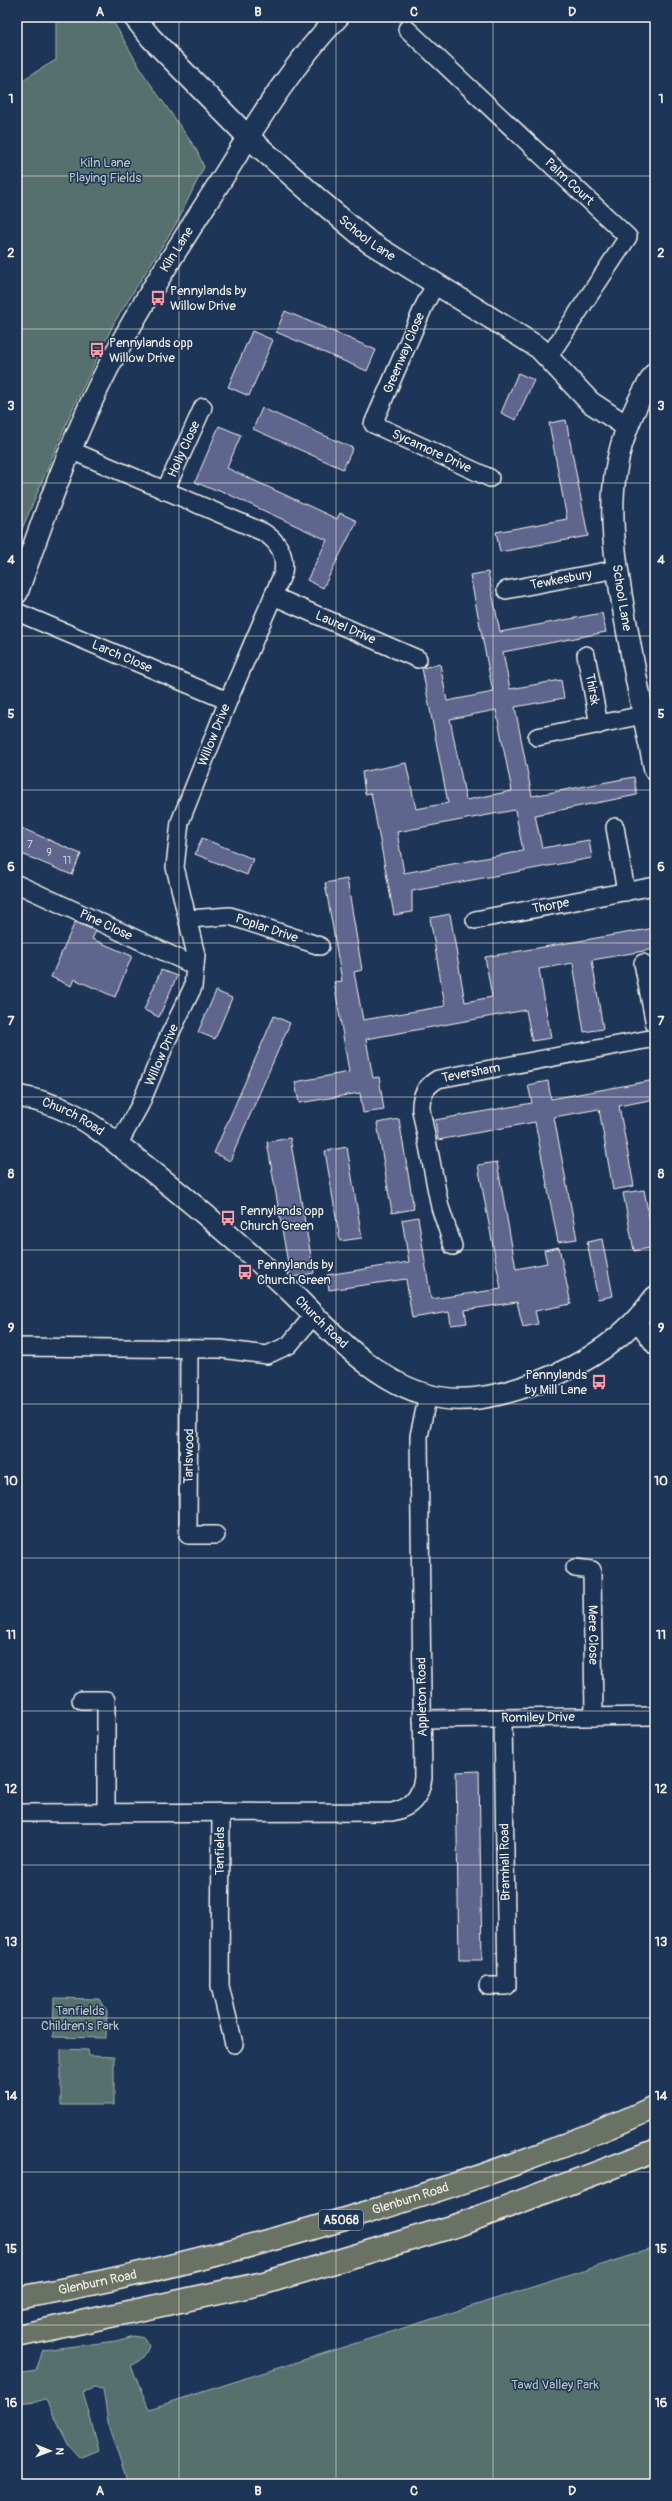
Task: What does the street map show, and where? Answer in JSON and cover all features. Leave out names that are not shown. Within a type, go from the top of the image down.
[{"type":"main road","name":"Glenburn Road","points":[[17,2298],[248,2248],[424,2195],[544,2152],[655,2107]]},
{"type":"main road","points":[[17,2336],[264,2283],[458,2225],[655,2151]]},
{"type":"street","name":"School Lane","points":[[134,17],[151,38],[247,136],[369,242],[525,338],[549,356],[590,402],[626,426]]},
{"type":"street","name":"Kiln Lane","points":[[17,593],[49,501],[70,450],[132,324],[247,136],[287,78],[318,38],[338,17]]},
{"type":"street","name":"Palm Court","points":[[407,29],[628,237],[549,356]]},
{"type":"street","name":"Greenway Close","points":[[373,424],[424,306],[436,283]]},
{"type":"street","name":"School Lane","points":[[655,373],[641,394],[626,426],[618,454],[612,489],[612,537],[643,715],[655,770]]},
{"type":"street","name":"Holly Close","points":[[166,491],[203,407]]},
{"type":"street","name":"Sycamore Drive","points":[[373,424],[490,478]]},
{"type":"street","name":"Willow Drive","points":[[70,450],[271,537],[283,553],[285,563],[283,573],[228,701],[180,822],[175,867],[196,955],[193,987],[167,1040],[143,1099],[118,1145]]},
{"type":"street","name":"Tewkesbury","points":[[506,590],[617,569]]},
{"type":"street","name":"Laurel Drive","points":[[273,596],[418,659]]},
{"type":"street","name":"Larch Close","points":[[17,612],[228,701]]},
{"type":"street","name":"Thirsk","points":[[586,655],[599,725]]},
{"type":"street","name":"Thirsk","points":[[537,737],[643,715]]},
{"type":"street","points":[[615,826],[626,892]]},
{"type":"street","name":"Pine Close","points":[[17,884],[195,966]]},
{"type":"street","name":"Thorpe","points":[[475,920],[655,886]]},
{"type":"street","name":"Poplar Drive","points":[[188,919],[230,916],[320,946]]},
{"type":"street","points":[[643,963],[655,1025]]},
{"type":"street","name":"Teversham","points":[[453,1246],[440,1207],[421,1110],[423,1094],[431,1083],[438,1078],[655,1038]]},
{"type":"street","name":"Church Road","points":[[17,1096],[48,1103],[71,1112],[118,1145],[197,1206],[351,1350],[396,1382],[428,1395],[461,1399],[496,1394],[524,1387],[586,1360],[621,1335],[636,1320]]},
{"type":"street","points":[[655,1297],[636,1320],[655,1346]]},
{"type":"street","points":[[17,1347],[221,1349],[267,1355],[273,1354],[289,1345],[314,1316]]},
{"type":"street","name":"Tarlswood","points":[[189,1348],[188,1535],[216,1535]]},
{"type":"street","name":"Appleton Road","points":[[221,1812],[310,1814],[392,1812],[402,1810],[418,1797],[422,1789],[418,1477],[419,1436],[428,1395]]},
{"type":"street","name":"Mere Close","points":[[575,1568],[592,1570],[594,1717]]},
{"type":"street","points":[[81,1700],[106,1700],[106,1814]]},
{"type":"street","name":"Romiley Drive","points":[[422,1719],[655,1716]]},
{"type":"street","name":"Bramhall Road","points":[[488,1986],[507,1986],[503,1719]]},
{"type":"street","name":"Tanfields","points":[[17,1813],[106,1814],[221,1812],[220,1986],[234,2044]]},
{"type":"green space","name":"Kiln Lane Playing Fields","points":[[56,17],[79,17],[114,23],[143,73],[196,149],[204,167],[176,224],[114,323],[73,408],[17,541],[17,83],[56,60]]},
{"type":"green space","name":"Tanfields Children's Park","points":[[54,1998],[100,1999],[107,2011],[106,2038],[53,2037]]},
{"type":"green space","points":[[61,2049],[88,2050],[89,2056],[114,2057],[114,2105],[61,2105]]},
{"type":"green space","name":"Tawd Valley Park","points":[[655,2248],[655,2484],[128,2484],[109,2428],[103,2389],[94,2388],[83,2392],[99,2450],[80,2458],[69,2446],[46,2400],[17,2403],[17,2374],[36,2371],[43,2350],[116,2341],[134,2336],[144,2338],[149,2346],[146,2353],[131,2366],[149,2409]]},
{"type":"building","points":[[285,311],[376,350],[367,371],[276,332]]},
{"type":"building","points":[[252,331],[273,340],[249,396],[228,387]]},
{"type":"building","points":[[518,373],[534,380],[516,420],[501,413]]},
{"type":"building","points":[[262,408],[353,448],[343,469],[253,429]]},
{"type":"building","points":[[566,420],[588,536],[500,552],[496,532],[567,519],[549,423]]},
{"type":"building","points":[[219,426],[241,435],[227,468],[337,519],[340,513],[357,521],[323,588],[307,580],[327,540],[217,489],[216,491],[195,482]]},
{"type":"building","points":[[488,572],[500,632],[602,613],[606,632],[503,652],[510,689],[561,680],[564,698],[515,707],[532,796],[634,777],[637,795],[535,815],[542,848],[589,840],[592,858],[412,891],[412,912],[394,915],[371,793],[365,794],[362,772],[406,763],[416,809],[448,803],[422,668],[440,664],[447,701],[493,692],[470,575]],"holes":[[[496,710],[512,791],[466,800],[450,719]],[[515,810],[523,851],[404,873],[397,832]]]},
{"type":"building","points":[[17,826],[81,854],[72,875],[17,852]]},
{"type":"building","points":[[202,838],[253,859],[247,875],[195,854]]},
{"type":"building","points":[[347,879],[362,970],[354,972],[363,1020],[445,1006],[430,918],[450,914],[465,1002],[492,997],[485,957],[655,928],[655,949],[592,960],[603,1029],[584,1032],[573,963],[539,969],[551,1038],[532,1041],[526,1010],[366,1039],[373,1078],[379,1077],[384,1110],[363,1113],[360,1093],[299,1103],[295,1082],[349,1072],[334,982],[342,981],[325,883]]},
{"type":"building","points":[[75,922],[96,931],[92,939],[132,956],[115,997],[74,979],[71,986],[51,977]]},
{"type":"building","points":[[161,970],[177,976],[159,1017],[144,1010]]},
{"type":"building","points":[[216,991],[232,998],[215,1039],[198,1032]]},
{"type":"building","points":[[274,1016],[290,1023],[230,1161],[214,1153]]},
{"type":"building","points":[[655,1080],[655,1099],[619,1106],[634,1186],[613,1190],[599,1109],[554,1117],[577,1239],[558,1242],[535,1122],[438,1140],[435,1120],[532,1103],[528,1085],[548,1081],[551,1099]]},
{"type":"building","points":[[399,1119],[414,1209],[392,1213],[377,1123]]},
{"type":"building","points":[[290,1138],[314,1273],[293,1277],[290,1275],[267,1142]]},
{"type":"building","points":[[347,1147],[362,1238],[340,1241],[325,1151]]},
{"type":"building","points":[[497,1162],[516,1269],[547,1263],[544,1250],[559,1247],[571,1304],[535,1311],[538,1324],[523,1327],[517,1302],[465,1310],[467,1323],[451,1325],[449,1312],[412,1318],[406,1279],[329,1290],[327,1275],[409,1262],[402,1220],[418,1217],[431,1299],[501,1289],[478,1165]]},
{"type":"building","points":[[644,1190],[655,1247],[634,1251],[623,1193]]},
{"type":"building","points":[[602,1239],[613,1296],[598,1299],[587,1242]]},
{"type":"building","points":[[479,1771],[482,1960],[459,1960],[456,1772]]},
{"type":"place","name":"Pennylands by Willow Drive","points":[[158,298]]},
{"type":"place","name":"Pennylands opp Willow Drive","points":[[97,350]]},
{"type":"place","name":"Pennylands opp Church Green","points":[[228,1218]]},
{"type":"place","name":"Pennylands by Church Green","points":[[245,1272]]},
{"type":"place","name":"Pennylands by Mill Lane","points":[[599,1382]]}]
